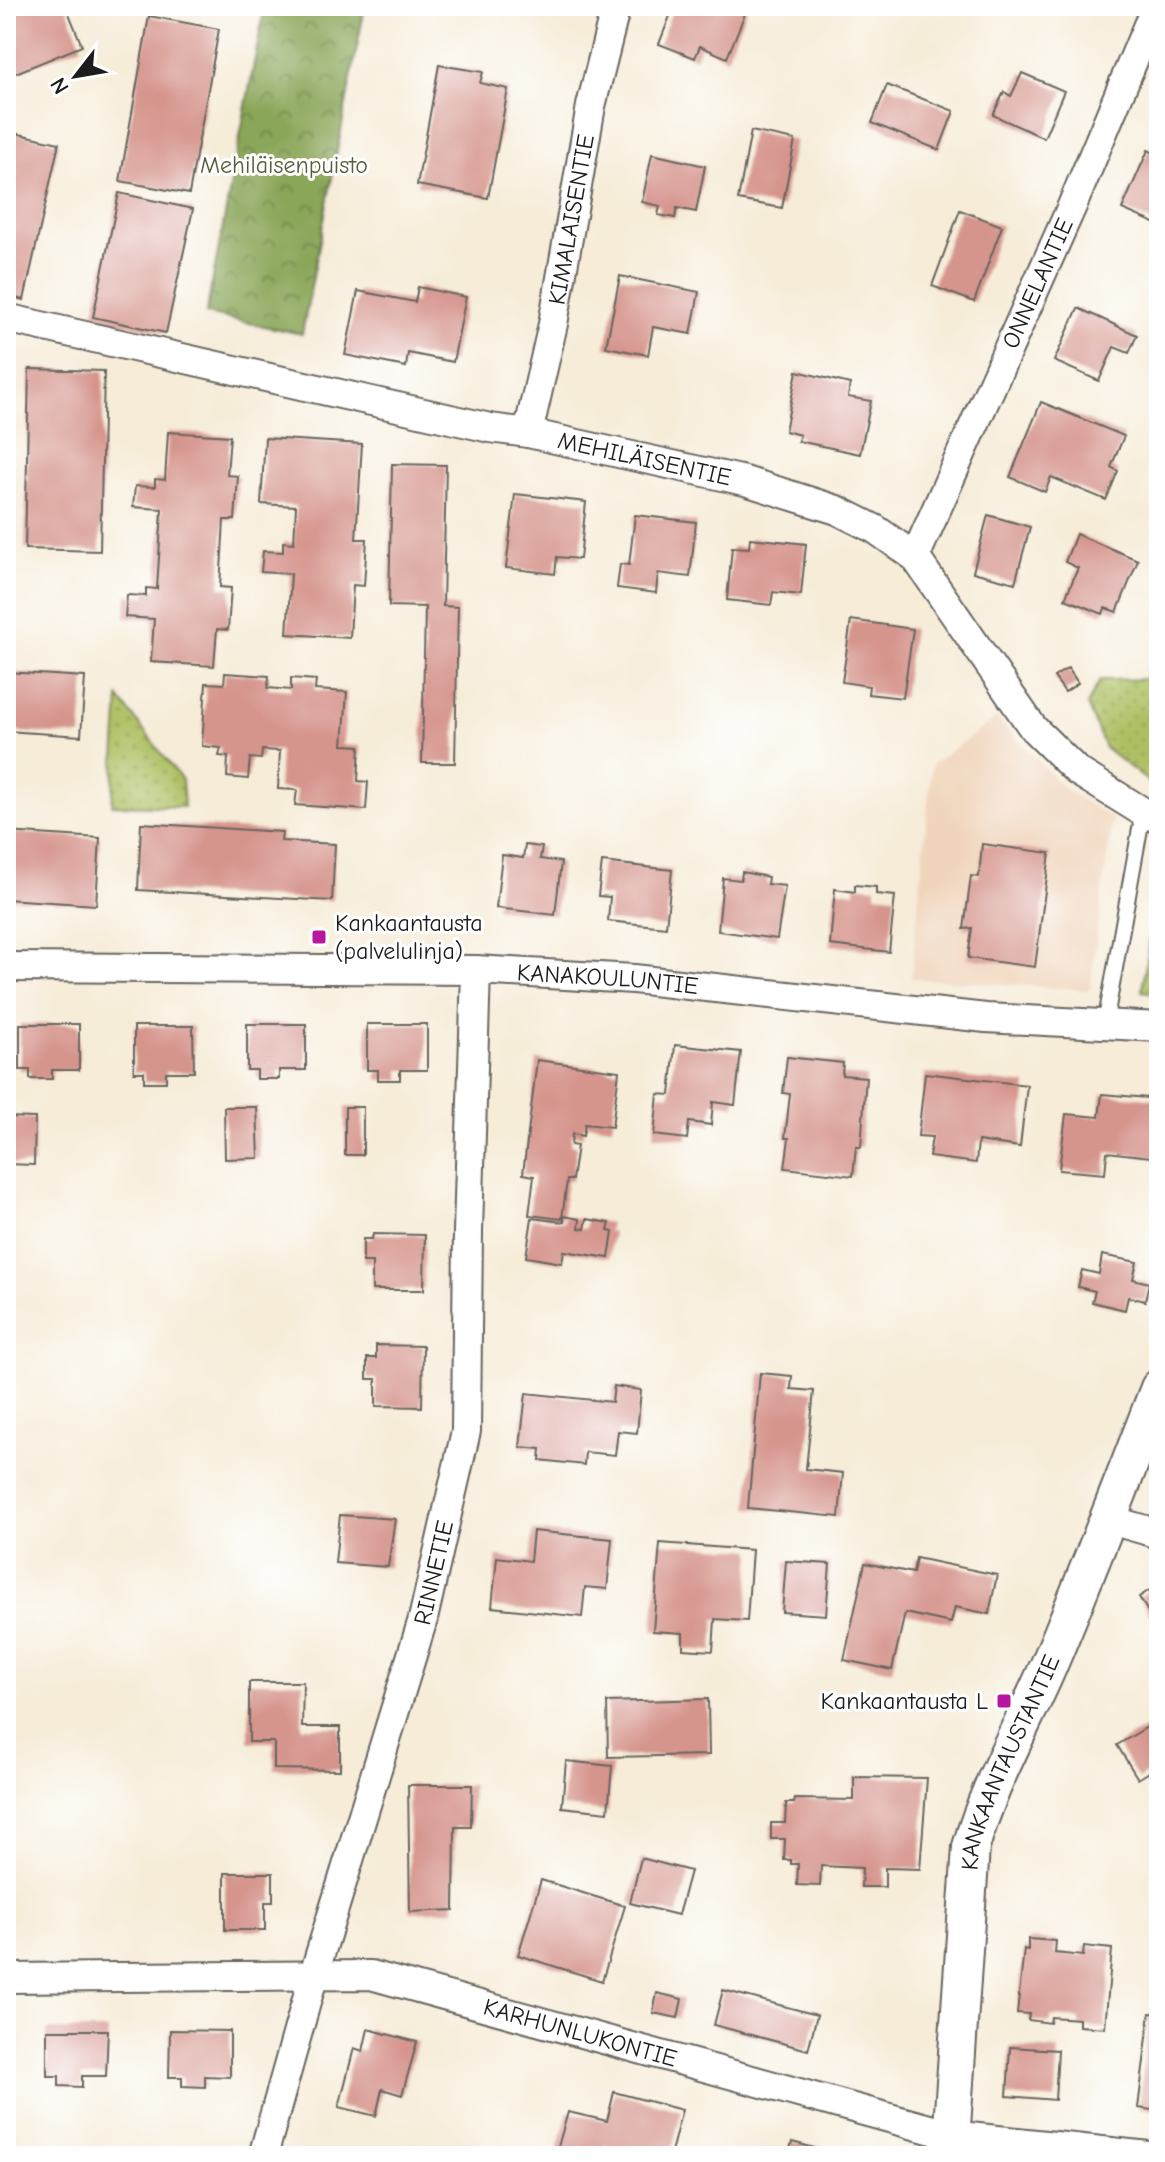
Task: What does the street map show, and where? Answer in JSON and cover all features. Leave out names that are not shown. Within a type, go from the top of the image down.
[{"type":"street","name":"KIMALAISENTIE","points":[[528,433],[553,324],[591,106],[616,6]]},
{"type":"street","name":"ONNELANTIE","points":[[915,557],[1072,206],[1156,6]]},
{"type":"street","name":"MEHILÄISENTIE","points":[[6,318],[490,428],[528,433],[745,481],[837,510],[875,529],[915,557],[1033,728],[1077,771],[1151,816]]},
{"type":"street","name":"KANAKOULUNTIE","points":[[6,967],[476,970],[634,979],[986,1018],[1159,1027]]},
{"type":"street","name":"RINNETIE","points":[[263,2156],[314,1974],[423,1619],[466,1431],[476,970]]},
{"type":"street","name":"KANKAANTAUSTANTIE","points":[[951,2146],[971,1847],[982,1808],[1026,1719],[1159,1388]]},
{"type":"street","points":[[1107,1519],[1159,1534]]},
{"type":"street","name":"KARHUNLUKONTIE","points":[[6,1978],[371,1975],[951,2146],[1149,2156]]},
{"type":"lane","points":[[1105,1024],[1151,816]]},
{"type":"shaded area","points":[[997,718],[1066,790],[1112,818],[1090,990],[911,978],[932,764]]},
{"type":"green space","name":"Mehiläisenpuisto","points":[[265,6],[365,6],[302,334],[206,314]]},
{"type":"green space","points":[[1159,679],[1159,790],[1105,748],[1087,705],[1100,680]]},
{"type":"green space","points":[[119,698],[182,780],[184,807],[112,805]]},
{"type":"green space","points":[[1159,868],[1159,994],[1142,991]]},
{"type":"building","points":[[6,6],[66,6],[82,46],[6,77]]},
{"type":"building","points":[[674,6],[748,6],[727,58],[700,46],[695,58],[659,44]]},
{"type":"building","points":[[149,16],[219,29],[189,194],[120,181]]},
{"type":"building","points":[[439,65],[483,72],[480,83],[508,89],[488,198],[417,185]]},
{"type":"building","points":[[1022,73],[1064,91],[1044,138],[993,115],[1004,92],[1011,96]]},
{"type":"building","points":[[887,85],[954,111],[939,150],[872,123]]},
{"type":"building","points":[[6,131],[59,143],[24,300],[6,296]]},
{"type":"building","points":[[751,131],[795,140],[782,208],[738,200]]},
{"type":"building","points":[[1148,150],[1159,155],[1159,225],[1122,209]]},
{"type":"building","points":[[652,154],[705,166],[696,212],[677,208],[675,218],[658,215],[660,206],[642,202]]},
{"type":"building","points":[[119,193],[193,209],[166,333],[93,317]]},
{"type":"building","points":[[960,210],[1002,226],[974,302],[932,286]]},
{"type":"building","points":[[620,276],[699,292],[691,334],[653,327],[648,355],[606,347]]},
{"type":"building","points":[[418,287],[466,297],[453,362],[408,353],[406,367],[345,355],[358,291],[415,302]]},
{"type":"building","points":[[1078,308],[1137,335],[1129,353],[1114,347],[1099,381],[1054,361]]},
{"type":"building","points":[[29,369],[104,371],[100,551],[25,549]]},
{"type":"building","points":[[797,371],[850,384],[848,397],[871,401],[860,454],[798,441],[800,435],[785,431]]},
{"type":"building","points":[[1041,402],[1124,436],[1111,467],[1118,471],[1106,500],[1051,477],[1045,492],[1010,477]]},
{"type":"building","points":[[168,432],[230,436],[227,475],[238,476],[235,520],[224,520],[220,587],[231,588],[228,630],[217,629],[214,666],[151,662],[154,619],[125,617],[127,595],[146,596],[146,588],[157,589],[162,509],[133,507],[135,486],[155,487],[155,479],[165,480]]},
{"type":"building","points":[[265,438],[362,444],[356,539],[367,539],[364,586],[353,585],[350,638],[287,634],[291,574],[261,572],[263,551],[283,552],[283,542],[294,543],[296,506],[261,504]]},
{"type":"building","points":[[392,464],[446,465],[443,606],[458,607],[455,763],[422,763],[425,607],[389,606]]},
{"type":"building","points":[[515,494],[586,502],[580,559],[557,557],[555,574],[506,568]]},
{"type":"building","points":[[635,515],[696,522],[690,577],[658,573],[656,593],[617,588],[620,564],[629,565]]},
{"type":"building","points":[[988,515],[1030,527],[1015,583],[973,572]]},
{"type":"building","points":[[8,530],[14,636],[6,636]]},
{"type":"building","points":[[1076,534],[1138,560],[1117,612],[1105,608],[1103,614],[1065,599],[1078,568],[1065,562]]},
{"type":"building","points":[[750,538],[806,544],[801,595],[773,592],[771,605],[727,600],[732,547],[749,548]]},
{"type":"building","points":[[851,620],[913,629],[903,698],[868,694],[869,686],[842,682]]},
{"type":"building","points":[[1068,668],[1078,683],[1065,692],[1054,677]]},
{"type":"building","points":[[6,672],[85,677],[81,736],[6,731]]},
{"type":"building","points":[[225,673],[269,676],[268,688],[291,690],[291,678],[316,680],[315,690],[347,692],[343,745],[360,746],[358,781],[368,782],[366,810],[295,805],[297,790],[278,789],[280,751],[262,750],[261,759],[250,758],[248,779],[227,777],[228,757],[219,756],[221,748],[202,746],[206,683],[224,684]]},
{"type":"building","points":[[141,823],[282,832],[281,841],[335,844],[332,901],[138,890]]},
{"type":"building","points":[[6,832],[100,838],[96,905],[6,899]]},
{"type":"building","points":[[982,844],[1050,853],[1035,967],[968,958],[972,928],[964,929],[971,876],[979,877]]},
{"type":"building","points":[[525,845],[542,847],[540,859],[561,862],[555,915],[496,908],[502,855],[523,858]]},
{"type":"building","points":[[602,862],[672,870],[666,927],[608,921],[610,897],[598,896]]},
{"type":"building","points":[[742,872],[768,877],[767,884],[785,886],[777,939],[718,931],[723,878],[741,880]]},
{"type":"building","points":[[855,885],[876,887],[876,894],[895,896],[889,952],[830,945],[835,889],[855,892]]},
{"type":"building","points":[[20,1024],[79,1024],[79,1070],[52,1070],[52,1079],[30,1079],[30,1070],[20,1070]]},
{"type":"building","points":[[247,1024],[306,1024],[306,1070],[279,1070],[279,1079],[257,1079],[257,1070],[247,1070]]},
{"type":"building","points":[[367,1024],[427,1024],[427,1070],[400,1070],[400,1080],[378,1080],[378,1070],[367,1070]]},
{"type":"building","points":[[134,1026],[193,1026],[194,1072],[166,1072],[166,1082],[144,1082],[144,1072],[134,1072]]},
{"type":"building","points":[[675,1045],[741,1052],[735,1105],[713,1102],[711,1125],[689,1122],[687,1139],[654,1135],[658,1094],[670,1095]]},
{"type":"building","points":[[787,1057],[843,1063],[842,1075],[866,1077],[861,1147],[856,1147],[853,1176],[785,1168],[790,1094],[783,1093]]},
{"type":"building","points":[[537,1060],[619,1071],[612,1127],[585,1124],[583,1136],[572,1134],[571,1145],[577,1146],[572,1180],[567,1180],[562,1219],[529,1215],[534,1176],[523,1174]]},
{"type":"building","points":[[925,1073],[1027,1085],[1020,1147],[978,1141],[976,1163],[929,1157],[932,1137],[918,1136]]},
{"type":"building","points":[[1102,1094],[1159,1099],[1159,1158],[1107,1152],[1105,1174],[1059,1170],[1066,1114],[1099,1117]]},
{"type":"building","points":[[224,1107],[257,1107],[259,1158],[225,1159]]},
{"type":"building","points":[[345,1107],[363,1107],[363,1155],[345,1155]]},
{"type":"building","points":[[6,1117],[35,1118],[34,1165],[6,1164]]},
{"type":"building","points":[[564,1216],[580,1219],[579,1228],[585,1229],[587,1219],[610,1223],[608,1231],[613,1232],[609,1258],[564,1251],[562,1263],[526,1257],[532,1218],[564,1222]]},
{"type":"building","points":[[373,1234],[425,1235],[424,1290],[372,1290],[372,1262],[363,1262],[363,1239],[372,1239]]},
{"type":"building","points":[[1102,1255],[1137,1262],[1133,1279],[1149,1283],[1145,1301],[1128,1297],[1125,1310],[1092,1302],[1095,1291],[1078,1287],[1082,1270],[1099,1274]]},
{"type":"building","points":[[376,1345],[423,1346],[422,1407],[376,1406],[376,1379],[367,1379],[367,1358],[376,1358]]},
{"type":"building","points":[[760,1373],[792,1376],[791,1389],[814,1391],[806,1469],[843,1473],[839,1517],[748,1508]]},
{"type":"building","points":[[614,1386],[641,1390],[637,1433],[618,1431],[615,1455],[585,1452],[584,1465],[540,1460],[541,1449],[520,1447],[526,1393],[612,1402]]},
{"type":"building","points":[[340,1515],[395,1519],[388,1567],[335,1563]]},
{"type":"building","points":[[533,1531],[612,1539],[607,1589],[585,1587],[582,1617],[492,1607],[497,1557],[530,1561]]},
{"type":"building","points":[[660,1543],[752,1550],[747,1621],[715,1619],[713,1651],[683,1649],[683,1633],[653,1631]]},
{"type":"building","points":[[916,1558],[997,1575],[989,1614],[955,1607],[951,1623],[905,1613],[892,1670],[844,1660],[865,1563],[913,1573]]},
{"type":"building","points":[[786,1561],[830,1564],[826,1615],[782,1612]]},
{"type":"building","points":[[1159,1584],[1159,1630],[1139,1597]]},
{"type":"building","points":[[249,1682],[303,1682],[302,1727],[340,1727],[340,1770],[274,1769],[274,1742],[249,1742]]},
{"type":"building","points":[[708,1699],[709,1755],[608,1757],[607,1702]]},
{"type":"building","points":[[1159,1720],[1159,1773],[1156,1768],[1138,1779],[1117,1745]]},
{"type":"building","points":[[566,1761],[612,1766],[608,1812],[562,1807]]},
{"type":"building","points":[[854,1777],[927,1778],[920,1869],[885,1868],[885,1887],[861,1887],[862,1868],[821,1866],[820,1886],[797,1885],[798,1864],[784,1860],[785,1839],[771,1839],[771,1823],[785,1823],[786,1803],[794,1803],[795,1799],[854,1800]]},
{"type":"building","points":[[408,1785],[472,1785],[471,1827],[455,1827],[454,1910],[410,1912]]},
{"type":"building","points":[[641,1858],[690,1871],[678,1915],[630,1903]]},
{"type":"building","points":[[225,1873],[273,1873],[273,1902],[265,1902],[265,1930],[225,1930]]},
{"type":"building","points":[[541,1880],[625,1906],[602,1981],[518,1955]]},
{"type":"building","points":[[1028,1939],[1056,1941],[1055,1953],[1083,1956],[1084,1946],[1112,1949],[1105,2028],[1079,2026],[1079,2019],[1051,2017],[1050,2023],[1028,2020],[1029,2014],[1017,2013],[1024,1949],[1028,1950]]},
{"type":"building","points":[[723,1990],[817,2015],[808,2050],[714,2025]]},
{"type":"building","points":[[657,1993],[682,1999],[678,2018],[653,2013]]},
{"type":"building","points":[[1150,2013],[1159,2014],[1159,2111],[1138,2108]]},
{"type":"building","points":[[368,2029],[417,2042],[402,2095],[382,2089],[376,2116],[339,2107],[354,2048],[363,2051]]},
{"type":"building","points":[[47,2030],[108,2030],[106,2076],[82,2076],[82,2087],[59,2086],[59,2076],[47,2076]]},
{"type":"building","points":[[170,2030],[230,2031],[230,2077],[205,2076],[205,2087],[182,2086],[182,2077],[169,2077]]},
{"type":"building","points":[[1010,2047],[1058,2050],[1055,2100],[1007,2096]]},
{"type":"building","points":[[614,2092],[682,2110],[670,2156],[643,2156],[602,2145],[598,2156],[580,2156],[557,2150],[568,2112],[607,2121]]},
{"type":"building","points":[[792,2142],[841,2155],[841,2156],[788,2156]]},
{"type":"place","name":"Kankaantausta (palvelulinja)","points":[[319,937]]},
{"type":"place","name":"Kankaantausta L","points":[[1004,1701]]}]
